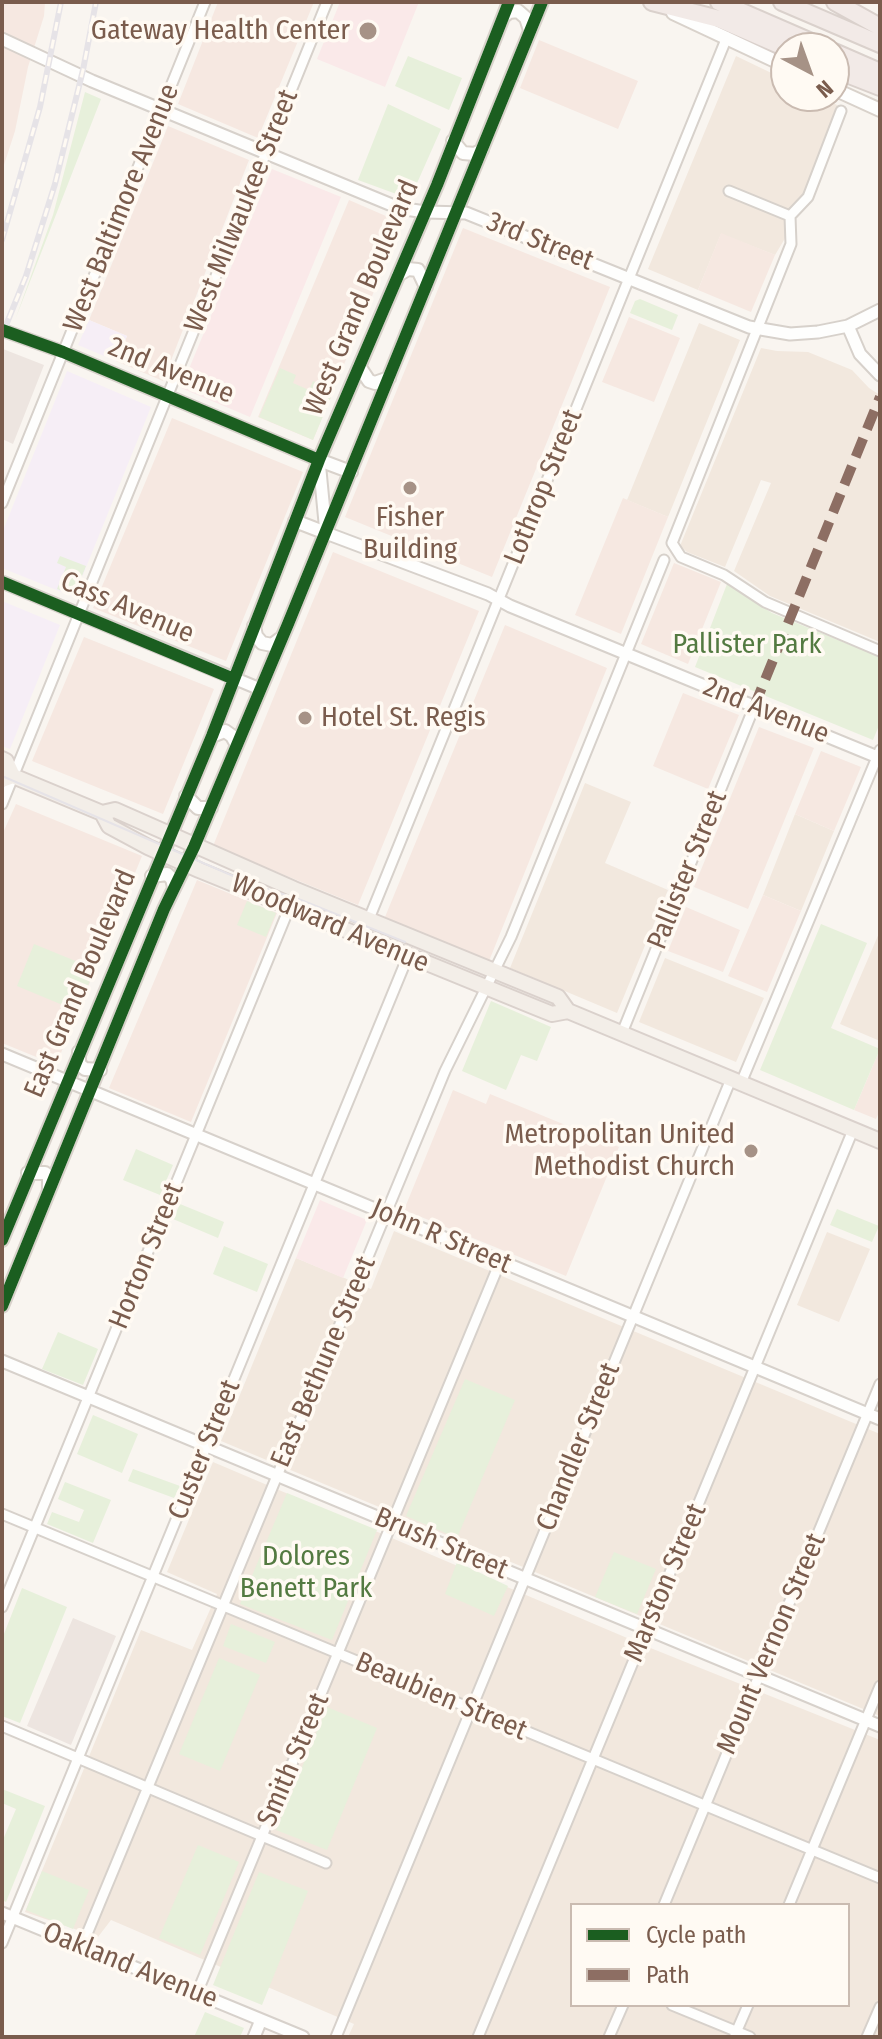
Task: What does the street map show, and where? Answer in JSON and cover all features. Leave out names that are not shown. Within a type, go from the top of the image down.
[{"type":"highway","points":[[651,2],[719,19],[770,41]]},
{"type":"highway","points":[[719,2],[788,32]]},
{"type":"highway","points":[[782,2],[880,44]]},
{"type":"highway","points":[[835,2],[880,27]]},
{"type":"highway","points":[[850,59],[880,72]]},
{"type":"highway","points":[[850,75],[880,87]]},
{"type":"main road","name":"West Grand Boulevard","points":[[169,835],[212,736],[319,460],[425,212],[509,2]]},
{"type":"main road","name":"West Grand Boulevard","points":[[186,864],[326,533],[542,2]]},
{"type":"main road","points":[[651,2],[770,58]]},
{"type":"main road","points":[[503,17],[509,12],[518,11],[526,18],[530,30]]},
{"type":"main road","points":[[850,96],[880,110]]},
{"type":"main road","points":[[453,141],[463,153],[475,154],[482,150]]},
{"type":"main road","points":[[398,275],[408,269],[418,270],[426,287]]},
{"type":"main road","points":[[359,366],[369,381],[375,383],[389,378]]},
{"type":"main road","points":[[319,460],[351,472]]},
{"type":"main road","points":[[295,521],[326,533]]},
{"type":"main road","points":[[254,626],[258,640],[267,645],[276,643],[282,636]]},
{"type":"main road","points":[[212,736],[225,731],[237,745]]},
{"type":"main road","points":[[2,759],[6,761],[8,778]]},
{"type":"main road","name":"Woodward Avenue","points":[[8,778],[102,813],[115,810],[194,847],[558,997],[568,1011],[880,1141]]},
{"type":"main road","points":[[186,796],[198,808],[211,808]]},
{"type":"main road","name":"Woodward Avenue","points":[[102,813],[109,826],[186,864],[552,1014],[568,1011]]},
{"type":"main road","name":"East Grand Boulevard","points":[[2,1240],[169,835]]},
{"type":"main road","name":"East Grand Boulevard","points":[[2,1306],[186,864]]},
{"type":"main road","points":[[152,876],[167,874],[174,887]]},
{"type":"main road","points":[[79,1052],[79,1064],[85,1069],[100,1070]]},
{"type":"main road","points":[[28,1173],[45,1173],[50,1182],[49,1192]]},
{"type":"main road","points":[[5,1266],[19,1266]]},
{"type":"street","name":"West Baltimore Avenue","points":[[2,503],[205,2]]},
{"type":"street","name":"West Milwaukee Street","points":[[2,804],[8,778],[79,614],[327,2]]},
{"type":"street","name":"Lothrop Street","points":[[362,936],[727,37]]},
{"type":"street","name":"3rd Street","points":[[2,39],[92,81],[399,208],[466,213],[756,329],[805,334],[848,326]]},
{"type":"street","points":[[841,112],[808,197],[790,216],[791,244],[673,536],[673,547],[681,557],[724,575],[779,608],[880,651]]},
{"type":"street","points":[[729,191],[790,216]]},
{"type":"street","points":[[880,310],[848,326],[860,354],[880,375]]},
{"type":"street","name":"2nd Avenue","points":[[2,330],[63,352],[319,460]]},
{"type":"street","points":[[319,460],[326,533]]},
{"type":"street","name":"2nd Avenue","points":[[326,533],[879,755]]},
{"type":"street","name":"East Bethune Street","points":[[82,1946],[445,1071],[495,972],[664,560]]},
{"type":"street","name":"Cass Avenue","points":[[2,582],[260,689]]},
{"type":"street","name":"Pallister Street","points":[[622,1033],[754,707]]},
{"type":"street","name":"Chandler Street","points":[[336,2037],[633,1317],[879,755]]},
{"type":"street","name":"Horton Street","points":[[2,1607],[290,906]]},
{"type":"street","name":"Custer Street","points":[[2,1943],[7,1916],[78,1758],[408,956]]},
{"type":"street","name":"John R Street","points":[[2,1054],[880,1419]]},
{"type":"street","name":"Marston Street","points":[[478,2037],[853,1130]]},
{"type":"street","name":"Smith Street","points":[[197,1993],[500,1262]]},
{"type":"street","name":"Brush Street","points":[[2,1361],[880,1726]]},
{"type":"street","name":"Mount Vernon Street","points":[[665,1903],[880,1384]]},
{"type":"street","name":"Beaubien Street","points":[[2,1514],[880,1878]]},
{"type":"street","points":[[790,1903],[880,1686]]},
{"type":"street","points":[[2,1726],[326,1863]]},
{"type":"street","name":"Oakland Avenue","points":[[7,1916],[303,2037]]},
{"type":"street","points":[[609,2037],[622,2007]]},
{"type":"street","points":[[676,2007],[736,2034],[750,2037]]},
{"type":"street","points":[[736,2034],[747,2007]]},
{"type":"street","points":[[867,2037],[880,2007]]},
{"type":"street","points":[[254,2037],[261,2020]]},
{"type":"shaded area","points":[[2,2],[45,2],[15,131],[2,171]]},
{"type":"shaded area","points":[[218,2],[314,2],[258,138],[178,104]]},
{"type":"shaded area","name":"Gateway Health Center","points":[[340,2],[419,2],[385,87],[317,59]]},
{"type":"shaded area","points":[[539,40],[638,81],[618,129],[520,88]]},
{"type":"shaded area","points":[[736,56],[770,72],[770,112],[846,112],[809,204],[800,200],[775,255],[721,234],[698,290],[648,269]]},
{"type":"shaded area","points":[[168,126],[249,160],[163,381],[116,361],[127,336],[89,320]]},
{"type":"shaded area","points":[[272,169],[341,197],[250,417],[181,388]]},
{"type":"shaded area","points":[[349,200],[402,223],[313,440],[258,417]]},
{"type":"shaded area","points":[[463,228],[610,287],[492,577],[345,517]]},
{"type":"shaded area","points":[[721,233],[775,255],[751,312],[698,290]]},
{"type":"shaded area","points":[[629,317],[680,338],[654,402],[602,382]]},
{"type":"shaded area","points":[[89,320],[127,336],[116,361],[78,345]]},
{"type":"shaded area","points":[[699,323],[740,340],[668,517],[627,500]]},
{"type":"shaded area","points":[[761,348],[808,352],[852,370],[880,395],[880,642],[770,596],[734,571],[771,483],[761,480],[725,567],[687,552],[680,546]]},
{"type":"shaded area","points":[[3,349],[44,365],[13,444],[2,439]]},
{"type":"shaded area","points":[[67,371],[151,407],[74,597],[2,568],[2,533]]},
{"type":"shaded area","points":[[172,418],[303,472],[226,661],[93,608]]},
{"type":"shaded area","points":[[623,498],[668,517],[621,634],[575,615]]},
{"type":"shaded area","points":[[333,552],[479,611],[358,905],[213,846]]},
{"type":"shaded area","points":[[674,563],[721,582],[688,664],[641,644]]},
{"type":"shaded area","points":[[2,601],[60,625],[10,749],[2,746]]},
{"type":"shaded area","points":[[505,625],[607,668],[489,961],[385,917]]},
{"type":"shaded area","points":[[84,637],[214,689],[163,814],[32,761]]},
{"type":"shaded area","points":[[683,693],[739,715],[708,789],[653,766]]},
{"type":"shaded area","points":[[759,727],[814,748],[748,909],[694,887]]},
{"type":"shaded area","points":[[821,751],[861,767],[834,831],[795,814]]},
{"type":"shaded area","points":[[585,783],[631,802],[605,863],[668,890],[617,1013],[510,968]]},
{"type":"shaded area","points":[[16,804],[142,856],[56,1065],[2,1043],[2,835]]},
{"type":"shaded area","points":[[795,814],[834,831],[801,911],[763,895]]},
{"type":"shaded area","points":[[197,880],[277,913],[191,1122],[109,1088]]},
{"type":"shaded area","points":[[763,895],[801,911],[767,992],[728,976]]},
{"type":"shaded area","points":[[686,907],[740,930],[723,972],[668,951]]},
{"type":"shaded area","points":[[880,931],[880,1041],[840,1024]]},
{"type":"shaded area","points":[[665,958],[764,998],[736,1062],[639,1022]]},
{"type":"shaded area","points":[[880,1049],[880,1110],[876,1119],[854,1110]]},
{"type":"shaded area","points":[[453,1090],[486,1104],[490,1094],[619,1147],[566,1276],[404,1210]]},
{"type":"shaded area","points":[[320,1200],[367,1220],[343,1278],[296,1258]]},
{"type":"shaded area","points":[[394,1231],[880,1434],[880,1716],[221,1441],[296,1258],[371,1289]]},
{"type":"shaded area","points":[[827,1232],[870,1249],[839,1322],[797,1305]]},
{"type":"shaded area","points":[[213,1462],[653,1649],[880,1740],[880,2037],[348,2037],[354,2024],[111,1920],[98,1937],[25,1912],[141,1630],[192,1650],[217,1594],[167,1572]]},
{"type":"shaded area","points":[[73,1618],[116,1636],[71,1745],[27,1726]]},
{"type":"green space","points":[[408,56],[462,78],[449,110],[395,86]]},
{"type":"green space","points":[[85,92],[101,99],[15,320],[53,215]]},
{"type":"green space","points":[[388,104],[441,129],[410,199],[358,180]]},
{"type":"green space","points":[[640,299],[678,315],[672,330],[630,313],[635,301]]},
{"type":"green space","points":[[280,368],[296,375],[293,383],[309,390],[313,381],[334,390],[313,440],[259,417]]},
{"type":"green space","points":[[60,556],[86,566],[74,596],[57,589],[66,567],[57,563]]},
{"type":"green space","name":"Pallister Park","points":[[727,584],[772,613],[880,657],[880,723],[873,740],[695,667]]},
{"type":"green space","points":[[247,901],[276,913],[266,937],[237,925]]},
{"type":"green space","points":[[821,924],[867,943],[831,1028],[880,1049],[854,1110],[760,1070]]},
{"type":"green space","points":[[34,944],[95,969],[77,1011],[17,986]]},
{"type":"green space","points":[[491,1001],[551,1027],[537,1061],[521,1055],[506,1090],[462,1071]]},
{"type":"green space","points":[[136,1149],[173,1165],[160,1195],[123,1180]]},
{"type":"green space","points":[[180,1204],[224,1222],[218,1238],[173,1219]]},
{"type":"green space","points":[[837,1209],[879,1226],[872,1242],[830,1225]]},
{"type":"green space","points":[[224,1246],[268,1264],[257,1292],[213,1274]]},
{"type":"green space","points":[[58,1332],[98,1349],[83,1385],[42,1369]]},
{"type":"green space","points":[[465,1379],[515,1400],[457,1538],[406,1516]]},
{"type":"green space","points":[[93,1415],[138,1434],[122,1473],[77,1454]]},
{"type":"green space","points":[[133,1469],[180,1486],[174,1498],[128,1481]]},
{"type":"green space","points":[[65,1482],[111,1500],[93,1543],[47,1524],[52,1512],[79,1522],[84,1510],[58,1499]]},
{"type":"green space","name":"Dolores Benett Park","points":[[287,1493],[377,1530],[332,1640],[240,1604]]},
{"type":"green space","points":[[614,1552],[656,1569],[637,1614],[595,1597]]},
{"type":"green space","points":[[457,1562],[508,1586],[494,1616],[445,1594]]},
{"type":"green space","points":[[22,1588],[67,1607],[20,1723],[2,1716],[2,1639]]},
{"type":"green space","points":[[231,1624],[275,1642],[266,1663],[223,1646]]},
{"type":"green space","points":[[219,1658],[260,1675],[220,1771],[179,1754]]},
{"type":"green space","points":[[327,1707],[377,1728],[327,1850],[276,1830]]},
{"type":"green space","points":[[2,1789],[45,1806],[6,1902],[2,1900],[2,1842],[16,1809],[2,1803]]},
{"type":"green space","points":[[198,1845],[239,1862],[200,1955],[159,1938]]},
{"type":"green space","points":[[42,1871],[89,1890],[73,1929],[26,1910]]},
{"type":"green space","points":[[259,1872],[308,1891],[262,2005],[213,1985]]},
{"type":"green space","points":[[205,2012],[244,2028],[240,2037],[194,2037]]},
{"type":"tram line","points":[[2,776],[254,885],[301,900],[405,942]]},
{"type":"railway","points":[[2,240],[40,107],[61,2]]},
{"type":"railway","points":[[2,335],[26,276],[55,184],[96,2]]},
{"type":"marked path","points":[[754,707],[880,397]]},
{"type":"cycle path","points":[[2,1240],[212,736],[319,460],[437,185],[509,2]]},
{"type":"cycle path","points":[[2,1306],[164,909],[194,847],[288,624],[542,2]]},
{"type":"cycle path","points":[[2,330],[63,352],[319,460]]},
{"type":"cycle path","points":[[2,582],[234,679]]},
{"type":"place","name":"Gateway Health Center","points":[[368,31]]},
{"type":"place","name":"Fisher Building","points":[[410,488]]},
{"type":"place","name":"Hotel St. Regis","points":[[305,718]]},
{"type":"place","name":"Metropolitan United Methodist Church","points":[[751,1151]]}]
